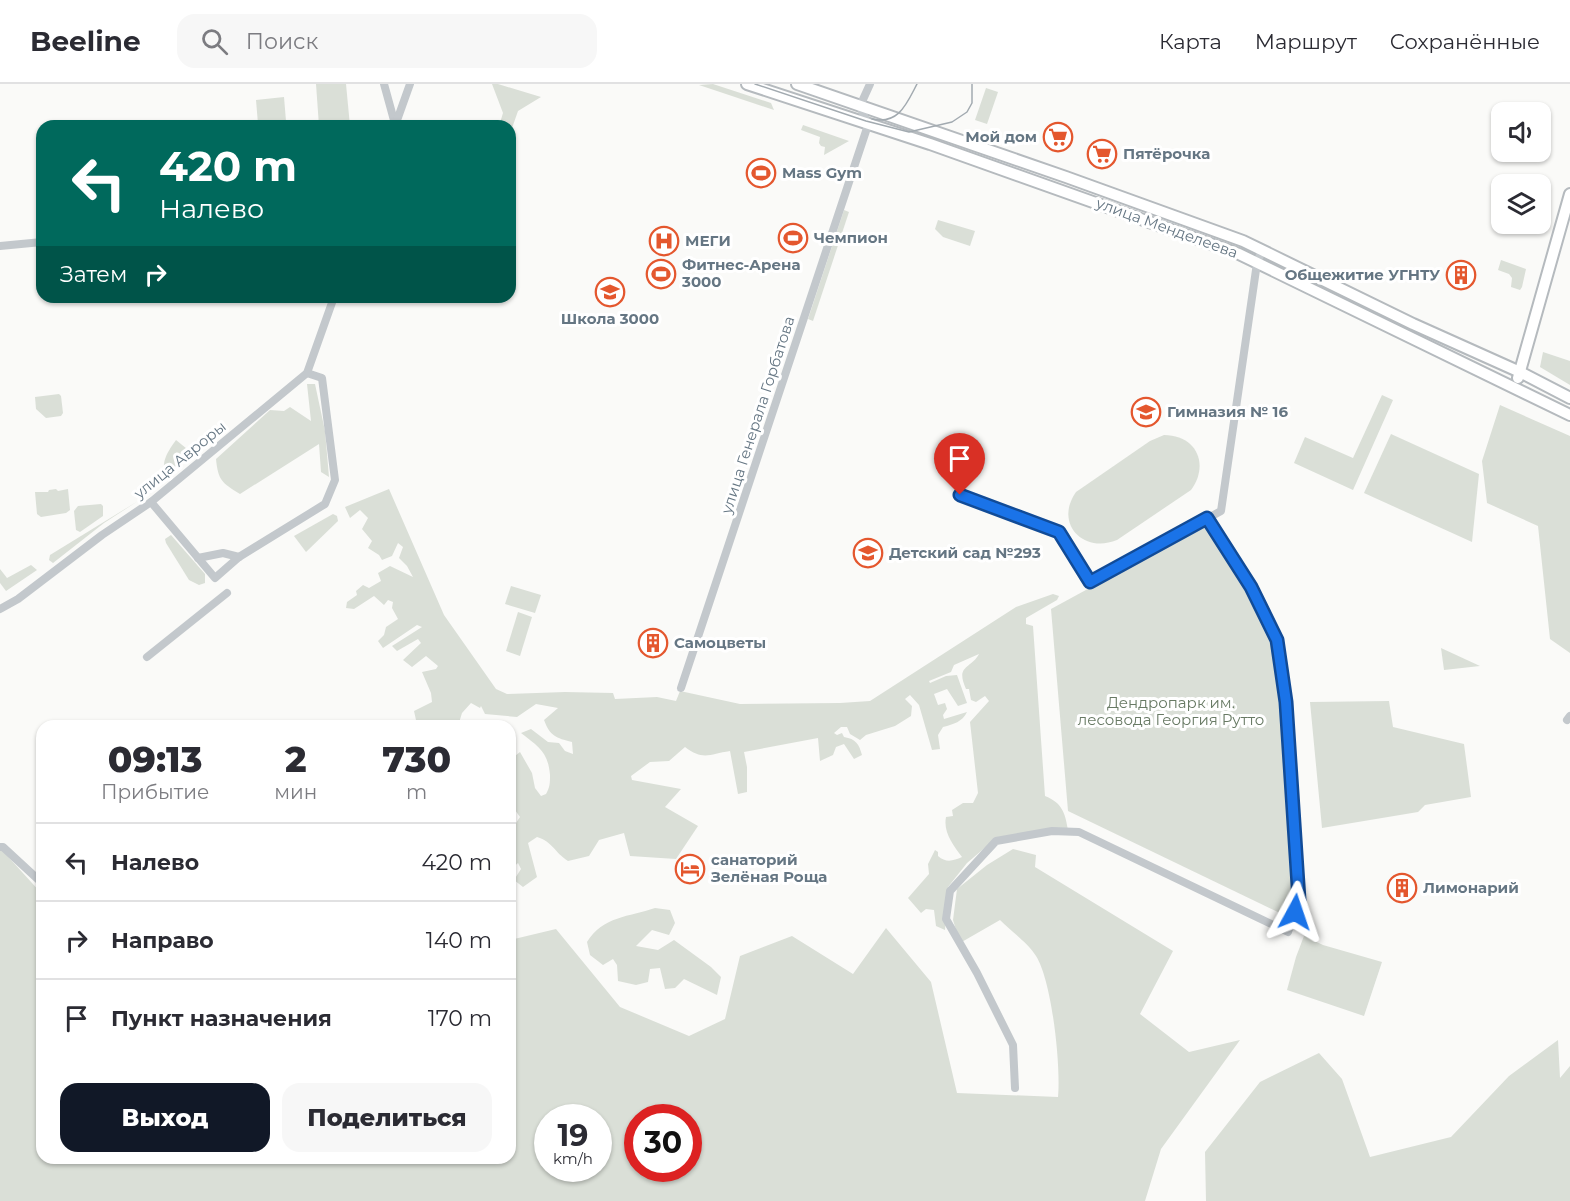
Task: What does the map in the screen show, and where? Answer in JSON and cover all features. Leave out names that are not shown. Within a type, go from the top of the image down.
[{"type":"main road","name":"улица Менделеева","points":[[747,84],[930,144],[1239,254],[1570,415]]},
{"type":"main road","name":"улица Менделеева","points":[[797,84],[1243,241],[1570,398]]},
{"type":"main road","points":[[1516,387],[1570,194]]},
{"type":"street","points":[[384,84],[393,120]]},
{"type":"street","points":[[397,120],[410,84]]},
{"type":"street","points":[[868,125],[860,105],[870,84]]},
{"type":"street","name":"улица Генерала Горбатова","points":[[681,688],[868,125]]},
{"type":"street","points":[[0,246],[36,243]]},
{"type":"street","points":[[960,495],[1059,532],[1090,582],[1221,511],[1257,263],[1262,250]]},
{"type":"street","points":[[151,502],[214,578],[239,557],[325,504],[335,480],[322,378],[307,373],[329,303]]},
{"type":"street","name":"улица Авроры","points":[[0,609],[18,599],[102,535],[151,502],[307,373]]},
{"type":"street","points":[[1015,1088],[1013,1045],[977,973],[946,919],[950,891],[996,841],[1052,831],[1079,832],[1288,932],[1294,917],[1299,900],[1286,702],[1277,640],[1251,587],[1207,518]]},
{"type":"street","points":[[198,558],[223,554],[239,557]]},
{"type":"street","points":[[147,657],[227,593]]},
{"type":"street","points":[[0,847],[3,847],[36,877]]},
{"type":"green space","points":[[316,84],[346,84],[349,120],[319,120]]},
{"type":"green space","points":[[492,84],[541,97],[518,111],[515,120],[501,120],[503,113]]},
{"type":"green space","points":[[713,84],[771,103],[774,110],[699,85]]},
{"type":"green space","points":[[986,88],[998,92],[987,124],[975,120]]},
{"type":"green space","points":[[284,97],[286,120],[258,120],[256,100]]},
{"type":"green space","points":[[803,125],[849,141],[824,155],[825,147],[819,143],[820,137],[801,130]]},
{"type":"green space","points":[[844,210],[849,212],[813,321],[808,319]]},
{"type":"green space","points":[[938,220],[975,231],[970,246],[943,237],[935,229]]},
{"type":"green space","points":[[1501,260],[1526,269],[1520,290],[1511,287],[1512,278],[1509,274],[1498,270]]},
{"type":"green space","points":[[1543,352],[1570,361],[1570,385],[1540,367]]},
{"type":"green space","points":[[307,384],[315,384],[325,431],[329,477],[321,472],[319,444],[240,494],[229,487],[218,472],[216,459],[270,410],[284,411],[290,407],[311,421]]},
{"type":"green space","points":[[59,394],[63,413],[61,416],[46,418],[36,409],[35,397]]},
{"type":"green space","points":[[1382,395],[1393,400],[1353,490],[1294,463],[1305,437],[1353,458]]},
{"type":"green space","points":[[1500,405],[1570,436],[1570,653],[1550,639],[1538,526],[1487,503],[1482,461]]},
{"type":"green space","points":[[1391,434],[1479,474],[1472,542],[1364,493]]},
{"type":"green space","points":[[1164,435],[1184,440],[1197,453],[1199,470],[1197,480],[1191,490],[1117,540],[1093,543],[1075,533],[1068,515],[1076,492],[1150,441]]},
{"type":"green space","points":[[176,440],[192,453],[166,474],[165,461]]},
{"type":"green space","points":[[56,489],[58,491],[68,489],[70,510],[66,513],[41,517],[37,514],[35,492],[48,492]]},
{"type":"green space","points":[[389,489],[444,615],[496,689],[507,694],[613,693],[615,699],[657,697],[676,701],[680,691],[740,704],[870,701],[1016,607],[1053,594],[1059,596],[1057,600],[1026,618],[1026,624],[1033,626],[1045,796],[1062,809],[1068,830],[994,840],[967,863],[948,887],[945,930],[936,926],[934,910],[926,909],[921,913],[908,898],[929,874],[928,864],[935,850],[938,856],[947,860],[962,857],[950,838],[945,823],[946,817],[953,816],[952,810],[963,803],[973,803],[978,793],[970,722],[989,701],[985,696],[976,702],[971,700],[969,689],[966,689],[962,676],[965,668],[979,654],[954,665],[951,672],[929,681],[930,683],[946,676],[957,675],[967,703],[958,706],[947,689],[934,694],[938,705],[945,703],[947,709],[943,715],[944,719],[967,712],[954,724],[943,727],[938,735],[940,749],[932,750],[919,705],[910,695],[905,699],[912,706],[911,716],[895,726],[866,735],[860,740],[850,734],[847,727],[841,727],[834,733],[837,735],[842,733],[860,748],[862,755],[854,759],[844,744],[836,747],[833,755],[820,761],[818,738],[744,752],[747,767],[747,792],[738,794],[730,751],[702,755],[685,747],[669,761],[650,762],[631,776],[632,780],[681,789],[665,807],[698,826],[676,859],[630,856],[624,833],[599,840],[589,856],[568,861],[547,842],[537,837],[528,843],[537,877],[523,887],[516,882],[521,869],[518,863],[516,865],[516,823],[520,817],[516,811],[516,755],[520,752],[532,773],[535,788],[541,796],[546,794],[550,785],[550,775],[545,755],[538,746],[521,733],[531,729],[548,742],[559,743],[565,751],[573,754],[572,742],[554,736],[544,720],[558,708],[536,704],[517,717],[485,714],[481,706],[480,708],[471,703],[462,713],[460,720],[416,720],[414,711],[432,702],[431,693],[422,672],[436,669],[438,666],[426,656],[412,667],[403,660],[421,643],[418,639],[397,651],[392,646],[422,627],[417,625],[383,648],[378,641],[384,635],[386,627],[398,619],[392,608],[393,602],[388,600],[384,605],[374,596],[354,609],[346,608],[347,602],[357,595],[356,591],[363,585],[369,588],[381,581],[378,573],[390,566],[413,577],[399,558],[403,547],[398,543],[392,556],[382,560],[379,555],[368,548],[372,541],[362,529],[368,518],[360,510],[350,518],[345,507]]},
{"type":"green space","points":[[138,501],[104,523],[53,563],[49,560],[50,555]]},
{"type":"green space","points":[[101,504],[103,516],[80,532],[76,530],[74,511],[78,506]]},
{"type":"green space","points":[[333,514],[337,516],[338,521],[306,552],[294,536]]},
{"type":"green space","name":"Дендропарк им. лесовода Георгия Рутто","points":[[1207,524],[1248,588],[1275,642],[1283,702],[1296,906],[1286,916],[1068,811],[1051,609]]},
{"type":"green space","points":[[171,535],[205,574],[205,583],[199,585],[189,580],[166,543],[165,539]]},
{"type":"green space","points":[[31,565],[37,570],[6,591],[0,583],[0,569],[7,578]]},
{"type":"green space","points":[[511,586],[541,595],[535,613],[505,604]]},
{"type":"green space","points":[[518,612],[532,617],[520,656],[506,651]]},
{"type":"green space","points":[[1441,648],[1480,666],[1444,670]]},
{"type":"green space","points":[[1389,701],[1393,727],[1464,744],[1471,797],[1425,805],[1418,812],[1322,828],[1310,702]]},
{"type":"green space","points":[[1013,849],[1036,855],[1035,867],[1173,951],[1140,1014],[1189,1052],[1240,1040],[1161,1149],[1145,1201],[0,1201],[0,851],[2,850],[36,887],[36,1164],[516,1164],[516,939],[556,929],[620,1007],[689,1036],[725,1019],[740,956],[792,936],[853,974],[886,928],[931,982],[957,1093],[1058,1097],[1058,1065],[1051,1003],[1042,968],[1036,956],[1000,920],[960,943],[953,920],[957,889],[987,865]]},
{"type":"green space","points":[[655,908],[670,910],[675,923],[669,935],[652,930],[636,946],[658,950],[674,940],[721,977],[717,995],[684,979],[675,988],[665,989],[660,968],[650,969],[648,982],[636,985],[618,981],[617,965],[613,959],[603,965],[590,955],[587,942],[601,927],[617,919]]},
{"type":"green space","points":[[1304,936],[1323,945],[1382,962],[1364,1016],[1287,990]]},
{"type":"green space","points":[[1558,1040],[1560,1078],[1570,1066],[1570,1201],[1206,1201],[1205,1152],[1260,1082],[1319,1053],[1342,1079],[1370,1157],[1451,1137],[1509,1076]]},
{"type":"tram line","points":[[755,84],[866,121],[909,132],[952,122],[967,112],[972,103],[972,84]]},
{"type":"tram line","points":[[872,119],[889,119],[895,116],[901,111],[917,84]]},
{"type":"place","name":"Мой дом","points":[[1058,137]]},
{"type":"place","name":"Пятёрочка","points":[[1102,154]]},
{"type":"place","name":"Mass Gym","points":[[761,173]]},
{"type":"place","name":"Чемпион","points":[[793,238]]},
{"type":"place","name":"МЕГИ","points":[[664,241]]},
{"type":"place","name":"Фитнес-Арена 3000","points":[[661,274]]},
{"type":"place","name":"Общежитие УГНТУ","points":[[1461,275]]},
{"type":"place","name":"Школа 3000","points":[[610,292]]},
{"type":"place","name":"Гимназия № 16","points":[[1146,412]]},
{"type":"place","name":"Детский сад №293","points":[[868,553]]},
{"type":"place","name":"Самоцветы","points":[[653,643]]},
{"type":"place","name":"санаторий Зелёная Роща","points":[[690,869]]},
{"type":"place","name":"Лимонарий","points":[[1402,888]]},
{"type":"route","points":[[960,495],[1059,532],[1090,582],[1207,518],[1251,587],[1277,640],[1286,702],[1299,900],[1295,912]]}]
